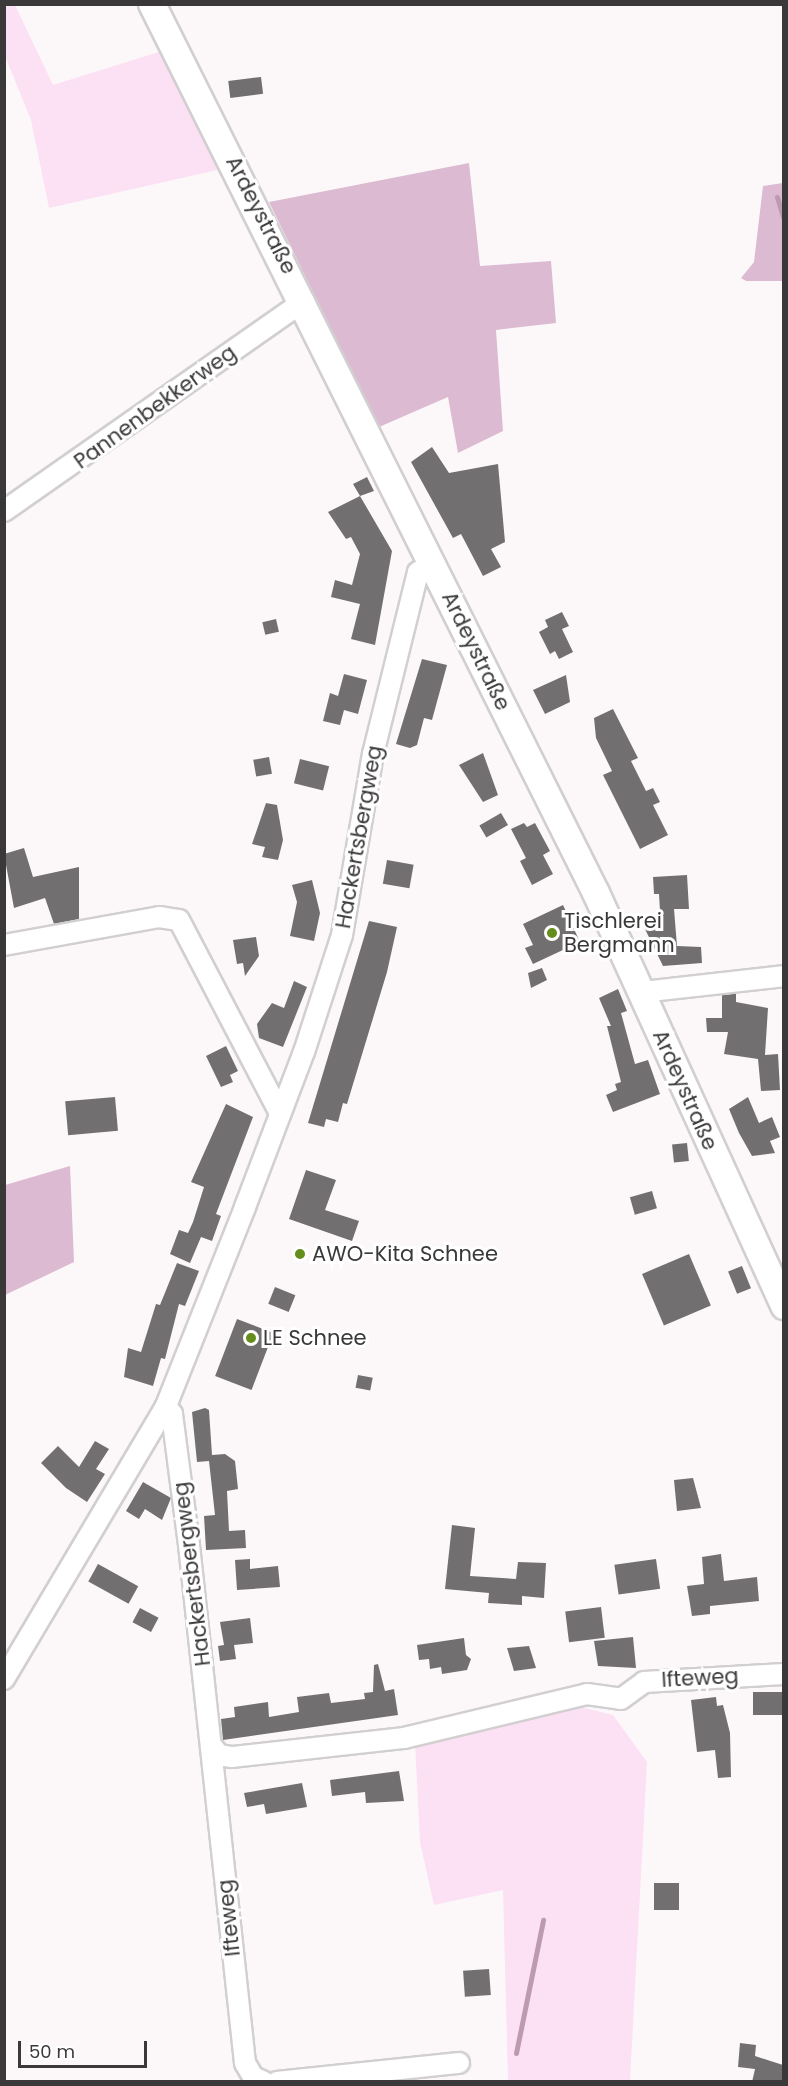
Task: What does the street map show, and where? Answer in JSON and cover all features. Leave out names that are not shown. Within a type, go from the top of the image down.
[{"type":"main road","name":"Ardeystraße","points":[[152,4],[304,301],[642,992],[783,1306]]},
{"type":"street","name":"Pannenbekkerweg","points":[[4,511],[304,301]]},
{"type":"street","name":"Hackertsbergweg","points":[[4,1679],[166,1406],[280,1113],[342,935],[373,754],[418,572],[433,564]]},
{"type":"street","points":[[4,945],[159,917],[178,920],[280,1113]]},
{"type":"street","points":[[642,992],[783,976]]},
{"type":"street","name":"Hackertsbergweg","points":[[166,1406],[174,1425],[211,1745]]},
{"type":"street","name":"Ifteweg","points":[[211,1745],[219,1755],[232,1757],[404,1738],[587,1694],[621,1699],[644,1682],[783,1674]]},
{"type":"street","name":"Ifteweg","points":[[211,1745],[245,2063],[253,2077],[264,2082]]},
{"type":"street","points":[[277,2082],[459,2063]]},
{"type":"shaded area","points":[[4,5],[15,5],[53,85],[165,50],[226,168],[49,208],[31,120],[5,56]]},
{"type":"shaded area","points":[[469,163],[480,266],[551,261],[556,323],[496,330],[503,431],[458,453],[448,397],[379,427],[269,202]]},
{"type":"shaded area","points":[[783,183],[783,281],[746,281],[741,278],[754,262],[763,186]]},
{"type":"shaded area","points":[[70,1166],[74,1262],[5,1295],[5,1185]]},
{"type":"shaded area","points":[[581,1707],[613,1715],[647,1762],[630,2081],[508,2081],[503,1890],[434,1905],[420,1842],[415,1743]]},
{"type":"building","points":[[261,77],[263,94],[230,98],[228,81]]},
{"type":"building","points":[[432,447],[449,473],[498,464],[505,542],[491,549],[501,567],[483,576],[461,534],[453,538],[411,462]]},
{"type":"building","points":[[367,477],[374,491],[360,496],[353,484]]},
{"type":"building","points":[[360,496],[392,551],[375,645],[351,639],[360,604],[331,597],[335,580],[352,585],[360,554],[351,537],[346,539],[328,512]]},
{"type":"building","points":[[562,612],[569,626],[562,629],[573,652],[559,659],[555,651],[550,654],[539,632],[548,627],[545,620]]},
{"type":"building","points":[[276,619],[279,632],[265,635],[262,622]]},
{"type":"building","points":[[422,659],[447,665],[432,720],[424,718],[417,745],[410,748],[396,744]]},
{"type":"building","points":[[344,674],[367,680],[358,714],[344,710],[340,725],[323,721],[330,693],[338,696]]},
{"type":"building","points":[[566,675],[570,702],[545,714],[533,690]]},
{"type":"building","points":[[613,709],[638,758],[631,761],[646,791],[653,788],[660,802],[653,805],[668,835],[640,849],[603,775],[612,771],[596,738],[594,718]]},
{"type":"building","points":[[483,753],[498,795],[483,802],[459,765]]},
{"type":"building","points":[[269,757],[272,774],[256,777],[253,760]]},
{"type":"building","points":[[300,759],[329,766],[323,791],[294,783]]},
{"type":"building","points":[[266,803],[277,805],[283,840],[278,860],[262,857],[265,847],[252,844]]},
{"type":"building","points":[[501,813],[508,825],[486,838],[479,826]]},
{"type":"building","points":[[524,823],[527,827],[535,823],[550,851],[543,855],[553,874],[532,885],[520,861],[526,858],[511,829]]},
{"type":"building","points":[[24,848],[33,877],[79,867],[79,919],[54,924],[45,898],[14,908],[4,854]]},
{"type":"building","points":[[387,860],[414,865],[409,888],[383,884]]},
{"type":"building","points":[[687,875],[689,909],[674,909],[677,946],[701,947],[702,963],[663,966],[645,929],[661,928],[659,894],[654,894],[653,877]]},
{"type":"building","points":[[312,880],[320,913],[314,941],[290,936],[297,902],[292,885]]},
{"type":"building","name":"Tischlerei Bergmann","points":[[563,905],[580,942],[533,964],[525,948],[533,945],[523,924]]},
{"type":"building","points":[[369,921],[397,927],[387,972],[347,1104],[343,1103],[338,1122],[326,1119],[324,1127],[308,1123]]},
{"type":"building","points":[[256,937],[259,956],[245,976],[243,963],[237,964],[233,940]]},
{"type":"building","points":[[542,968],[547,980],[531,988],[528,973]]},
{"type":"building","points":[[294,981],[307,987],[283,1047],[259,1038],[257,1024],[272,1003],[284,1008]]},
{"type":"building","points":[[618,989],[627,1011],[621,1013],[635,1064],[648,1060],[660,1094],[613,1112],[606,1095],[617,1090],[615,1084],[621,1082],[607,1026],[611,1026],[599,998]]},
{"type":"building","points":[[736,993],[736,1002],[768,1008],[765,1055],[778,1054],[780,1090],[761,1091],[758,1059],[724,1054],[728,1032],[707,1032],[706,1018],[722,1018],[722,995]]},
{"type":"building","points":[[226,1046],[238,1071],[230,1075],[233,1082],[221,1087],[206,1056]]},
{"type":"building","points":[[115,1097],[118,1131],[68,1135],[65,1101]]},
{"type":"building","points":[[748,1097],[759,1123],[772,1117],[780,1137],[770,1141],[775,1153],[752,1156],[739,1133],[729,1109]]},
{"type":"building","points":[[226,1104],[253,1117],[216,1214],[221,1216],[212,1241],[201,1237],[190,1263],[170,1254],[179,1230],[188,1233],[193,1222],[204,1187],[191,1182]]},
{"type":"building","points":[[687,1143],[689,1161],[674,1162],[672,1145]]},
{"type":"building","points":[[306,1170],[336,1180],[325,1210],[359,1221],[352,1241],[289,1219]]},
{"type":"building","points":[[652,1191],[657,1208],[635,1215],[630,1197]]},
{"type":"building","points":[[689,1254],[711,1306],[664,1325],[642,1274]]},
{"type":"building","points":[[177,1263],[199,1271],[185,1306],[179,1304],[165,1359],[161,1358],[153,1386],[124,1377],[128,1348],[141,1352],[156,1304],[160,1305]]},
{"type":"building","points":[[742,1266],[751,1288],[737,1294],[728,1272]]},
{"type":"building","points":[[275,1287],[295,1295],[289,1312],[268,1304]]},
{"type":"building","points":[[237,1319],[273,1333],[252,1390],[215,1376]]},
{"type":"building","points":[[358,1375],[373,1378],[370,1391],[356,1388]]},
{"type":"building","points":[[205,1408],[209,1410],[212,1455],[225,1454],[235,1461],[238,1489],[227,1491],[229,1531],[245,1530],[246,1548],[206,1550],[204,1516],[215,1515],[209,1461],[197,1462],[192,1412]]},
{"type":"building","points":[[95,1441],[109,1449],[96,1469],[105,1474],[87,1502],[66,1488],[41,1463],[58,1446],[79,1467]]},
{"type":"building","points":[[693,1478],[701,1508],[677,1511],[674,1480]]},
{"type":"building","points":[[143,1482],[171,1498],[162,1520],[145,1509],[139,1519],[126,1511]]},
{"type":"building","points":[[452,1525],[475,1528],[470,1576],[516,1579],[518,1562],[546,1563],[544,1598],[522,1596],[522,1605],[488,1603],[489,1593],[445,1589]]},
{"type":"building","points":[[721,1554],[724,1581],[757,1577],[759,1601],[710,1606],[710,1614],[692,1616],[687,1586],[704,1584],[702,1557]]},
{"type":"building","points":[[250,1559],[250,1569],[278,1566],[280,1587],[237,1590],[235,1560]]},
{"type":"building","points":[[656,1559],[660,1589],[619,1595],[614,1565]]},
{"type":"building","points":[[98,1564],[138,1586],[129,1604],[88,1581]]},
{"type":"building","points":[[601,1607],[605,1638],[569,1642],[565,1611]]},
{"type":"building","points":[[140,1608],[159,1618],[151,1632],[132,1622]]},
{"type":"building","points":[[250,1618],[253,1643],[234,1645],[236,1659],[220,1661],[218,1646],[224,1645],[220,1622]]},
{"type":"building","points":[[633,1637],[636,1668],[598,1666],[594,1641]]},
{"type":"building","points":[[464,1638],[466,1655],[471,1659],[467,1670],[442,1674],[441,1667],[430,1669],[429,1659],[419,1660],[417,1645]]},
{"type":"building","points":[[529,1646],[536,1668],[514,1671],[507,1648]]},
{"type":"building","points":[[378,1664],[385,1691],[394,1689],[398,1715],[223,1740],[221,1719],[235,1717],[234,1707],[268,1702],[269,1717],[299,1712],[297,1697],[329,1693],[331,1703],[365,1699],[364,1693],[373,1692],[374,1665]]},
{"type":"building","points":[[753,1692],[783,1692],[783,1715],[753,1715]]},
{"type":"building","points":[[716,1697],[717,1706],[723,1705],[730,1733],[731,1777],[718,1778],[715,1750],[697,1752],[691,1700]]},
{"type":"building","points":[[399,1771],[404,1801],[366,1803],[365,1792],[332,1796],[330,1780]]},
{"type":"building","points":[[302,1783],[307,1807],[266,1814],[264,1804],[247,1807],[244,1793]]},
{"type":"building","points":[[654,1883],[679,1883],[679,1910],[654,1910]]},
{"type":"building","points":[[489,1969],[491,1995],[465,1997],[463,1971]]},
{"type":"building","points":[[740,2043],[756,2045],[755,2056],[783,2065],[783,2082],[752,2082],[755,2069],[738,2067]]},
{"type":"waterway","points":[[777,197],[784,220]]},
{"type":"waterway","points":[[516,2053],[543,1920]]},
{"type":"place","name":"Tischlerei Bergmann","points":[[552,933]]},
{"type":"place","name":"AWO-Kita Schnee","points":[[300,1254]]},
{"type":"place","name":"LE Schnee","points":[[251,1338]]}]
